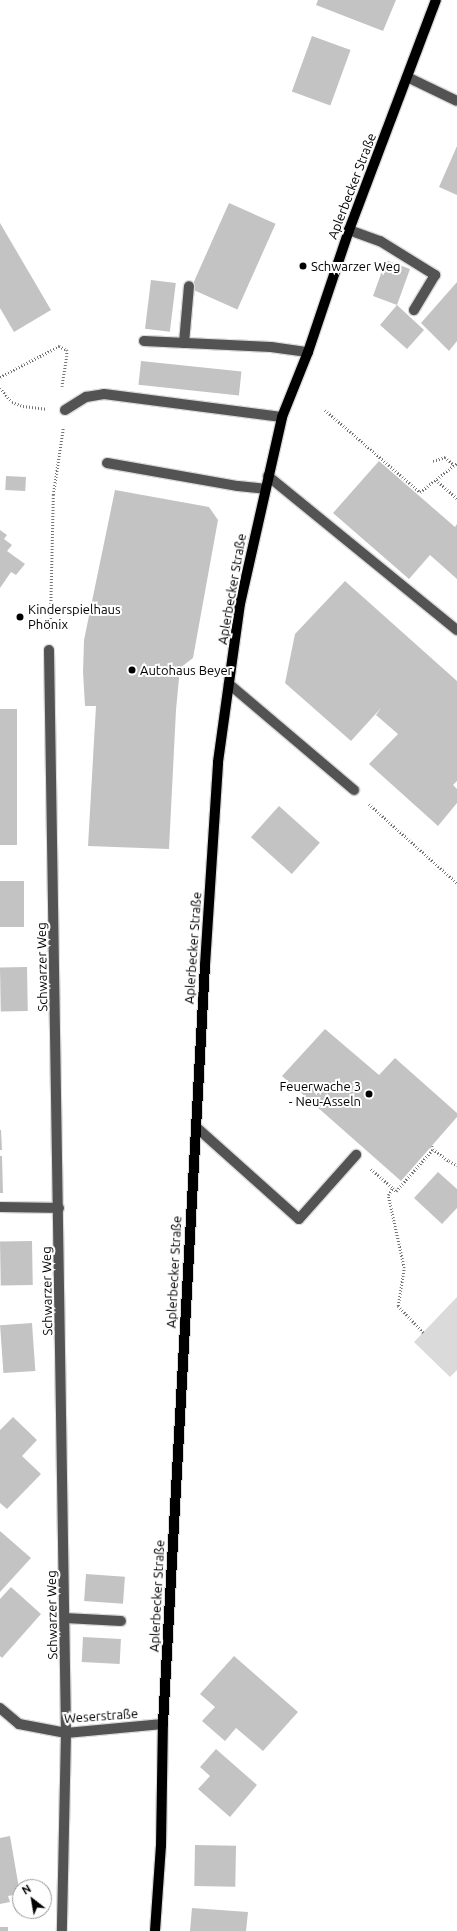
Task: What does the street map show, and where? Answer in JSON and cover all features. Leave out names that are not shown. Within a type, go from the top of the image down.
[{"type":"main road","name":"Aplerbecker Straße","points":[[155,1931],[161,1846],[163,1724],[218,762],[240,604],[282,417],[308,352],[349,230],[436,0]]},
{"type":"street","points":[[407,77],[457,101]]},
{"type":"street","points":[[349,230],[380,240],[435,275],[414,310]]},
{"type":"street","points":[[184,343],[189,286]]},
{"type":"street","points":[[144,341],[271,347],[308,352]]},
{"type":"street","points":[[64,410],[86,397],[104,394],[282,417]]},
{"type":"street","points":[[107,463],[238,486],[265,488]]},
{"type":"street","points":[[268,476],[457,630]]},
{"type":"street","name":"Schwarzer Weg","points":[[49,650],[65,1618],[66,1733],[62,1931]]},
{"type":"street","points":[[229,684],[354,790]]},
{"type":"street","points":[[196,1127],[299,1219],[356,1155]]},
{"type":"street","points":[[0,1207],[59,1208]]},
{"type":"street","points":[[65,1618],[121,1621]]},
{"type":"street","name":"Weserstraße","points":[[0,1708],[19,1724],[66,1733],[163,1724]]},
{"type":"path","points":[[0,377],[59,346],[64,347],[67,350],[60,399],[64,410],[53,495],[52,602],[49,650]]},
{"type":"path","points":[[0,388],[12,402],[23,406],[52,409]]},
{"type":"path","points":[[325,410],[420,492],[456,464],[446,457],[433,461]]},
{"type":"path","points":[[436,480],[457,498]]},
{"type":"path","points":[[354,790],[457,883]]},
{"type":"path","points":[[356,1155],[396,1191],[432,1148],[448,1161],[457,1165]]},
{"type":"path","points":[[393,1188],[388,1195],[404,1268],[398,1306],[423,1333]]},
{"type":"shaded area","points":[[457,1297],[457,1370],[450,1377],[414,1342]]},
{"type":"building","points":[[318,0],[396,0],[383,31],[316,5]]},
{"type":"building","points":[[312,36],[351,50],[330,105],[292,91]]},
{"type":"building","points":[[457,146],[457,195],[439,187]]},
{"type":"building","points":[[229,203],[276,224],[237,310],[191,289]]},
{"type":"building","points":[[0,223],[51,310],[14,332],[0,308]]},
{"type":"building","points":[[386,260],[410,269],[397,305],[373,296]]},
{"type":"building","points":[[151,280],[176,283],[170,332],[145,329]]},
{"type":"building","points":[[457,282],[457,341],[449,351],[421,323]]},
{"type":"building","points":[[397,305],[424,330],[407,349],[380,325]]},
{"type":"building","points":[[141,361],[241,372],[239,395],[138,385]]},
{"type":"building","points":[[379,461],[455,527],[457,524],[457,579],[430,555],[409,579],[333,513]]},
{"type":"building","points":[[6,476],[26,477],[25,491],[5,490]]},
{"type":"building","name":"Autohaus Beyer","points":[[115,490],[209,507],[218,520],[193,658],[180,668],[176,710],[169,849],[88,846],[96,706],[85,706],[83,672],[84,640]]},
{"type":"building","points":[[0,530],[7,535],[4,539],[12,545],[7,551],[25,564],[16,575],[11,572],[0,588]]},
{"type":"building","points":[[345,581],[457,681],[457,781],[453,785],[457,789],[457,803],[438,826],[369,764],[398,734],[376,715],[381,708],[351,741],[285,683],[295,634]]},
{"type":"building","points":[[0,709],[17,709],[17,845],[0,845]]},
{"type":"building","points":[[279,806],[320,843],[292,874],[251,837]]},
{"type":"building","points":[[0,881],[24,881],[24,927],[0,927]]},
{"type":"building","points":[[0,967],[27,967],[28,1011],[1,1011]]},
{"type":"building","name":"Feuerwache 3 - Neu-Asseln","points":[[325,1029],[379,1075],[395,1058],[457,1113],[457,1117],[401,1181],[282,1076]]},
{"type":"building","points":[[1,1130],[2,1150],[0,1150]]},
{"type":"building","points":[[0,1156],[2,1156],[3,1193],[0,1193]]},
{"type":"building","points":[[438,1172],[457,1189],[457,1208],[442,1224],[414,1198]]},
{"type":"building","points":[[32,1241],[33,1285],[1,1286],[0,1242]]},
{"type":"building","points":[[32,1323],[35,1371],[3,1373],[0,1325]]},
{"type":"building","points":[[13,1417],[37,1440],[22,1456],[41,1474],[7,1509],[0,1503],[0,1430]]},
{"type":"building","points":[[0,1531],[31,1558],[0,1592]]},
{"type":"building","points":[[86,1574],[125,1577],[123,1604],[84,1601]]},
{"type":"building","points":[[11,1587],[41,1614],[2,1658],[0,1656],[0,1599]]},
{"type":"building","points":[[83,1637],[121,1639],[120,1664],[82,1662]]},
{"type":"building","points":[[234,1656],[298,1712],[263,1751],[236,1728],[225,1741],[202,1721],[215,1707],[200,1694]]},
{"type":"building","points":[[216,1749],[257,1785],[230,1817],[198,1789],[210,1776],[200,1767]]},
{"type":"building","points":[[10,1836],[17,1879],[12,1879],[12,1895],[8,1896],[10,1902],[0,1904],[0,1838]]},
{"type":"building","points":[[195,1845],[236,1846],[235,1887],[194,1886]]},
{"type":"building","points":[[192,1908],[248,1912],[246,1931],[190,1931]]},
{"type":"building","points":[[0,1927],[8,1927],[8,1931],[0,1931]]},
{"type":"place","name":"Schwarzer Weg","points":[[303,266]]},
{"type":"place","name":"Kinderspielhaus Phönix","points":[[20,617]]},
{"type":"place","name":"Autohaus Beyer","points":[[132,670]]},
{"type":"place","name":"Feuerwache 3 - Neu-Asseln","points":[[369,1094]]}]
